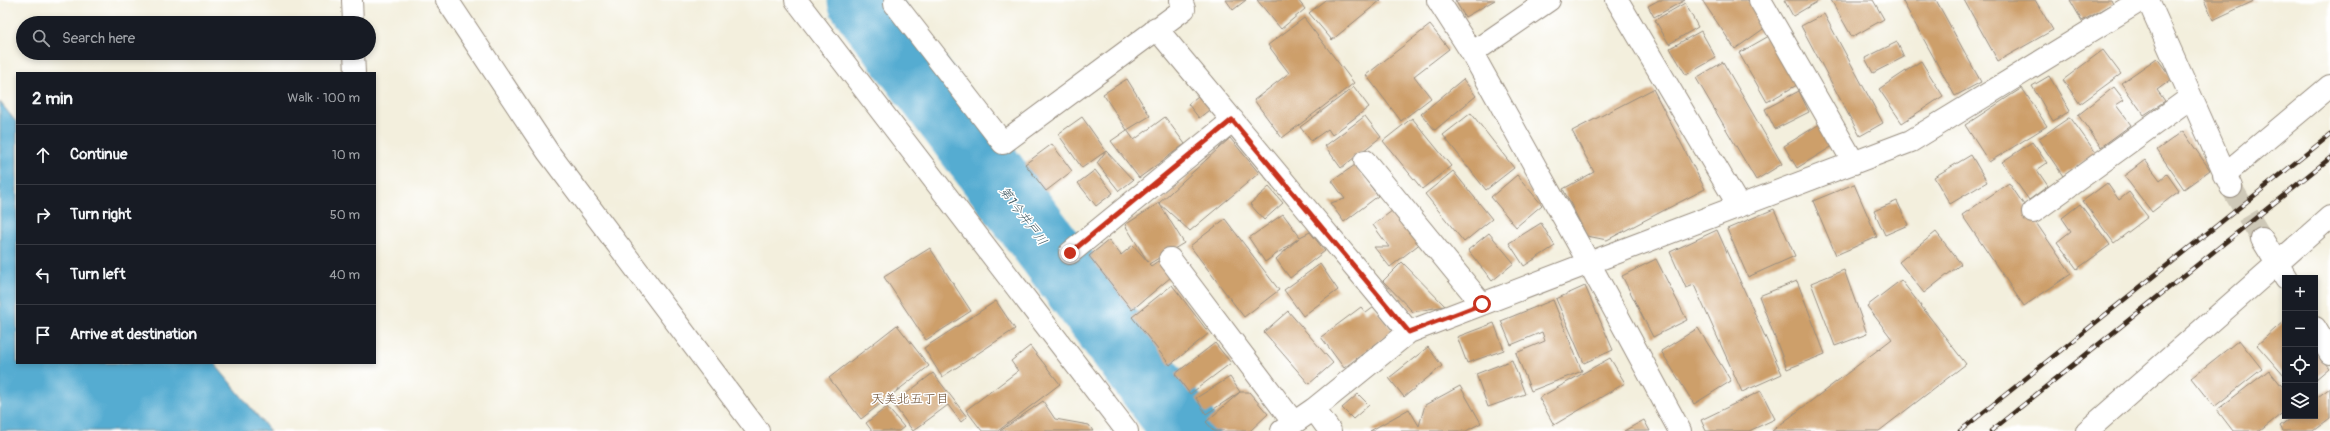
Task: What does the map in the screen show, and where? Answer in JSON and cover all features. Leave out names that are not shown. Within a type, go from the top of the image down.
[{"type":"street","points":[[447,0],[548,152],[758,431]]},
{"type":"street","points":[[796,0],[1127,431]]},
{"type":"street","points":[[895,4],[1002,143],[1156,28],[1184,9],[1180,0]]},
{"type":"street","points":[[1438,0],[1472,53],[1680,431]]},
{"type":"street","points":[[1472,53],[1549,0]]},
{"type":"street","points":[[1617,0],[1739,206]]},
{"type":"street","points":[[1760,0],[1854,163]]},
{"type":"street","points":[[1170,259],[1288,427],[1314,409],[1409,332],[1911,141],[2141,0]]},
{"type":"street","points":[[2148,0],[2227,181],[2330,86]]},
{"type":"street","points":[[1156,28],[1409,332]]},
{"type":"street","points":[[2032,212],[2190,98]]},
{"type":"street","points":[[1070,253],[1232,120]]},
{"type":"street","points":[[1365,160],[1482,304]]},
{"type":"street","points":[[2087,431],[2281,270],[2330,217]]},
{"type":"street","points":[[2262,239],[2281,270]]},
{"type":"street","points":[[2318,333],[2330,353]]},
{"type":"street","points":[[1314,409],[1330,431]]},
{"type":"lane","points":[[352,0],[353,16]]},
{"type":"lane","points":[[354,60],[355,72]]},
{"type":"water","points":[[0,102],[16,122],[16,364],[215,364],[270,431],[0,431]]},
{"type":"building","points":[[1226,0],[1246,0],[1233,10]]},
{"type":"building","points":[[1257,0],[1298,0],[1305,9],[1281,29]]},
{"type":"building","points":[[1325,0],[1381,0],[1332,40],[1309,13]]},
{"type":"building","points":[[1455,0],[1495,0],[1465,17]]},
{"type":"building","points":[[1659,0],[1685,0],[1654,17],[1648,6]]},
{"type":"building","points":[[1702,0],[1748,0],[1766,27],[1735,49]]},
{"type":"building","points":[[1784,0],[1820,0],[1793,16]]},
{"type":"building","points":[[1831,0],[1873,0],[1884,19],[1852,37]]},
{"type":"building","points":[[1902,0],[1936,0],[1981,82],[1955,96]]},
{"type":"building","points":[[1964,0],[2035,0],[2053,30],[1998,61]]},
{"type":"building","points":[[2070,0],[2111,0],[2113,4],[2082,21]]},
{"type":"building","points":[[2204,0],[2256,0],[2213,20]]},
{"type":"building","points":[[1685,3],[1698,27],[1669,44],[1655,20]]},
{"type":"building","points":[[1824,14],[1883,123],[1860,136],[1801,26]]},
{"type":"building","points":[[1304,18],[1354,83],[1282,138],[1254,100],[1289,73],[1268,45]]},
{"type":"building","points":[[1430,25],[1449,49],[1414,76],[1431,98],[1401,121],[1366,75]]},
{"type":"building","points":[[1701,31],[1716,58],[1686,75],[1670,48]]},
{"type":"building","points":[[1769,36],[1797,85],[1767,102],[1739,53]]},
{"type":"building","points":[[1897,42],[1904,57],[1873,73],[1865,58]]},
{"type":"building","points":[[2103,50],[2121,74],[2080,104],[2063,80]]},
{"type":"building","points":[[2157,58],[2172,79],[2157,90],[2165,101],[2144,115],[2121,83]]},
{"type":"building","points":[[1921,61],[1943,96],[1902,123],[1879,89]]},
{"type":"building","points":[[1723,62],[1782,164],[1756,180],[1696,78]]},
{"type":"building","points":[[2049,76],[2070,111],[2053,121],[2032,86]]},
{"type":"building","points":[[1127,79],[1150,116],[1127,130],[1103,94]]},
{"type":"building","points":[[1463,79],[1476,96],[1435,130],[1421,114]]},
{"type":"building","points":[[1354,87],[1369,107],[1332,135],[1328,129],[1311,141],[1300,127]]},
{"type":"building","points":[[2114,87],[2124,100],[2116,105],[2131,125],[2101,147],[2078,115]]},
{"type":"building","points":[[2022,88],[2047,126],[1989,162],[1965,125]]},
{"type":"building","points":[[1207,89],[1218,103],[1199,118],[1188,104]]},
{"type":"building","points":[[1653,89],[1705,189],[1607,240],[1587,236],[1563,189],[1594,172],[1572,131]]},
{"type":"building","points":[[1799,91],[1809,112],[1775,129],[1765,109]]},
{"type":"building","points":[[1471,113],[1514,168],[1486,190],[1443,135]]},
{"type":"building","points":[[1365,116],[1381,137],[1341,168],[1325,146]]},
{"type":"building","points":[[1082,117],[1106,151],[1082,168],[1058,134]]},
{"type":"building","points":[[1165,117],[1185,144],[1139,178],[1111,141],[1127,130],[1134,140]]},
{"type":"building","points":[[2070,117],[2096,153],[2063,176],[2038,139]]},
{"type":"building","points":[[1412,118],[1451,166],[1422,189],[1383,141]]},
{"type":"building","points":[[1823,122],[1836,144],[1797,168],[1784,146]]},
{"type":"building","points":[[2183,131],[2210,170],[2184,189],[2157,150]]},
{"type":"building","points":[[1230,138],[1259,173],[1190,231],[1159,203]]},
{"type":"building","points":[[2032,142],[2047,163],[2037,170],[2048,186],[2029,200],[2002,162]]},
{"type":"building","points":[[1052,144],[1072,171],[1046,191],[1025,164]]},
{"type":"building","points":[[1106,151],[1133,180],[1119,191],[1097,163]]},
{"type":"building","points":[[1971,155],[1987,182],[1950,204],[1934,177]]},
{"type":"building","points":[[2145,160],[2160,180],[2167,174],[2179,191],[2152,212],[2124,176]]},
{"type":"building","points":[[1355,165],[1378,196],[1344,222],[1330,203],[1345,199],[1332,181]]},
{"type":"building","points":[[1095,170],[1113,193],[1096,206],[1078,183]]},
{"type":"building","points":[[1453,171],[1492,219],[1464,242],[1425,194]]},
{"type":"building","points":[[1517,175],[1542,205],[1516,227],[1491,197]]},
{"type":"building","points":[[2009,183],[2071,274],[2024,306],[1962,215]]},
{"type":"building","points":[[2107,183],[2119,200],[2129,192],[2148,217],[2114,243],[2083,201]]},
{"type":"building","points":[[1854,184],[1877,237],[1836,255],[1813,201]]},
{"type":"building","points":[[1269,187],[1283,203],[1264,220],[1250,204]]},
{"type":"building","points":[[1897,201],[1908,225],[1885,235],[1874,211]]},
{"type":"building","points":[[1159,203],[1184,243],[1149,264],[1151,266],[1158,261],[1171,277],[1132,310],[1089,256],[1109,240],[1121,255],[1133,245],[1148,262],[1125,225]]},
{"type":"building","points":[[2080,204],[2110,245],[2077,269],[2057,242],[2071,231],[2062,218]]},
{"type":"building","points":[[1396,208],[1422,242],[1390,267],[1374,247],[1389,247],[1373,225]]},
{"type":"building","points":[[1774,209],[1795,256],[1748,277],[1727,229]]},
{"type":"building","points":[[1283,214],[1300,237],[1310,232],[1325,251],[1290,278],[1276,259],[1299,238],[1265,262],[1249,238]]},
{"type":"building","points":[[1225,219],[1279,290],[1244,317],[1190,246]]},
{"type":"building","points":[[1541,223],[1555,246],[1524,266],[1509,243]]},
{"type":"building","points":[[1717,230],[1782,374],[1742,392],[1694,285],[1686,288],[1670,252]]},
{"type":"building","points":[[1936,232],[1961,264],[1924,293],[1899,262]]},
{"type":"building","points":[[1489,233],[1514,263],[1492,281],[1468,250]]},
{"type":"building","points":[[930,248],[971,311],[926,340],[884,277]]},
{"type":"building","points":[[1656,259],[1687,320],[1653,337],[1622,276]]},
{"type":"building","points":[[1402,262],[1445,306],[1413,312],[1383,281]]},
{"type":"building","points":[[1320,264],[1338,290],[1303,316],[1284,290]]},
{"type":"building","points":[[1844,270],[1867,334],[1835,346],[1811,283]]},
{"type":"building","points":[[1901,280],[1966,364],[1879,431],[1772,431],[1892,339],[1867,306]]},
{"type":"building","points":[[1797,281],[1825,354],[1787,369],[1759,296]]},
{"type":"building","points":[[1172,285],[1209,333],[1170,365],[1132,317]]},
{"type":"building","points":[[1585,286],[1613,350],[1584,363],[1556,299]]},
{"type":"building","points":[[1553,300],[1582,371],[1531,391],[1516,353],[1545,341],[1542,332],[1511,345],[1501,321]]},
{"type":"building","points":[[996,301],[1015,329],[942,377],[924,348]]},
{"type":"building","points":[[1361,307],[1366,313],[1374,307],[1393,331],[1344,368],[1321,337]]},
{"type":"building","points":[[1288,311],[1333,363],[1309,384],[1264,332]]},
{"type":"building","points":[[1494,323],[1504,350],[1467,363],[1457,337]]},
{"type":"building","points":[[2282,323],[2282,374],[2257,345]]},
{"type":"building","points":[[897,325],[929,366],[861,419],[829,378]]},
{"type":"building","points":[[1698,328],[1731,381],[1694,404],[1661,351]]},
{"type":"building","points":[[2239,340],[2262,369],[2214,407],[2191,378]]},
{"type":"building","points":[[1215,343],[1231,363],[1190,394],[1175,374]]},
{"type":"building","points":[[1030,346],[1060,384],[998,431],[982,431],[966,410],[1018,371],[1011,361]]},
{"type":"building","points":[[1428,347],[1442,366],[1404,397],[1389,378]]},
{"type":"building","points":[[2318,355],[2329,368],[2318,377]]},
{"type":"building","points":[[1610,358],[1625,383],[1554,425],[1539,398]]},
{"type":"building","points":[[1512,360],[1525,394],[1488,407],[1476,374]]},
{"type":"building","points":[[2269,370],[2282,386],[2282,413],[2260,431],[2233,431],[2217,410]]},
{"type":"building","points":[[933,373],[967,417],[961,422],[948,405],[913,431],[893,404]]},
{"type":"building","points":[[1230,377],[1240,392],[1206,414],[1196,398]]},
{"type":"building","points":[[1460,386],[1481,423],[1466,431],[1370,431],[1409,409],[1419,426],[1425,405]]},
{"type":"building","points":[[2330,388],[2330,418],[2313,431],[2283,431],[2280,426],[2289,419],[2318,419],[2318,397]]},
{"type":"building","points":[[1761,391],[1775,419],[1749,431],[1706,431],[1701,420]]},
{"type":"building","points":[[1240,392],[1249,392],[1268,414],[1250,431],[1214,431],[1206,422]]},
{"type":"building","points":[[1358,394],[1369,405],[1353,419],[1342,408]]},
{"type":"building","points":[[1043,401],[1055,419],[1089,425],[1093,431],[1000,431]]},
{"type":"building","points":[[887,407],[904,427],[899,431],[872,431],[866,423]]},
{"type":"building","points":[[1644,420],[1650,431],[1624,431]]},
{"type":"waterway","name":"第1今井戸川","points":[[861,0],[1186,431]]},
{"type":"tunnel","points":[[2231,187],[2262,239]]},
{"type":"railway","points":[[1960,431],[2330,135]]},
{"type":"railway","points":[[1991,431],[2330,158]]},
{"type":"district","name":"天美北五丁目","points":[[910,399]]},
{"type":"route","points":[[1070,253],[1232,120],[1409,332],[1482,304]]}]
